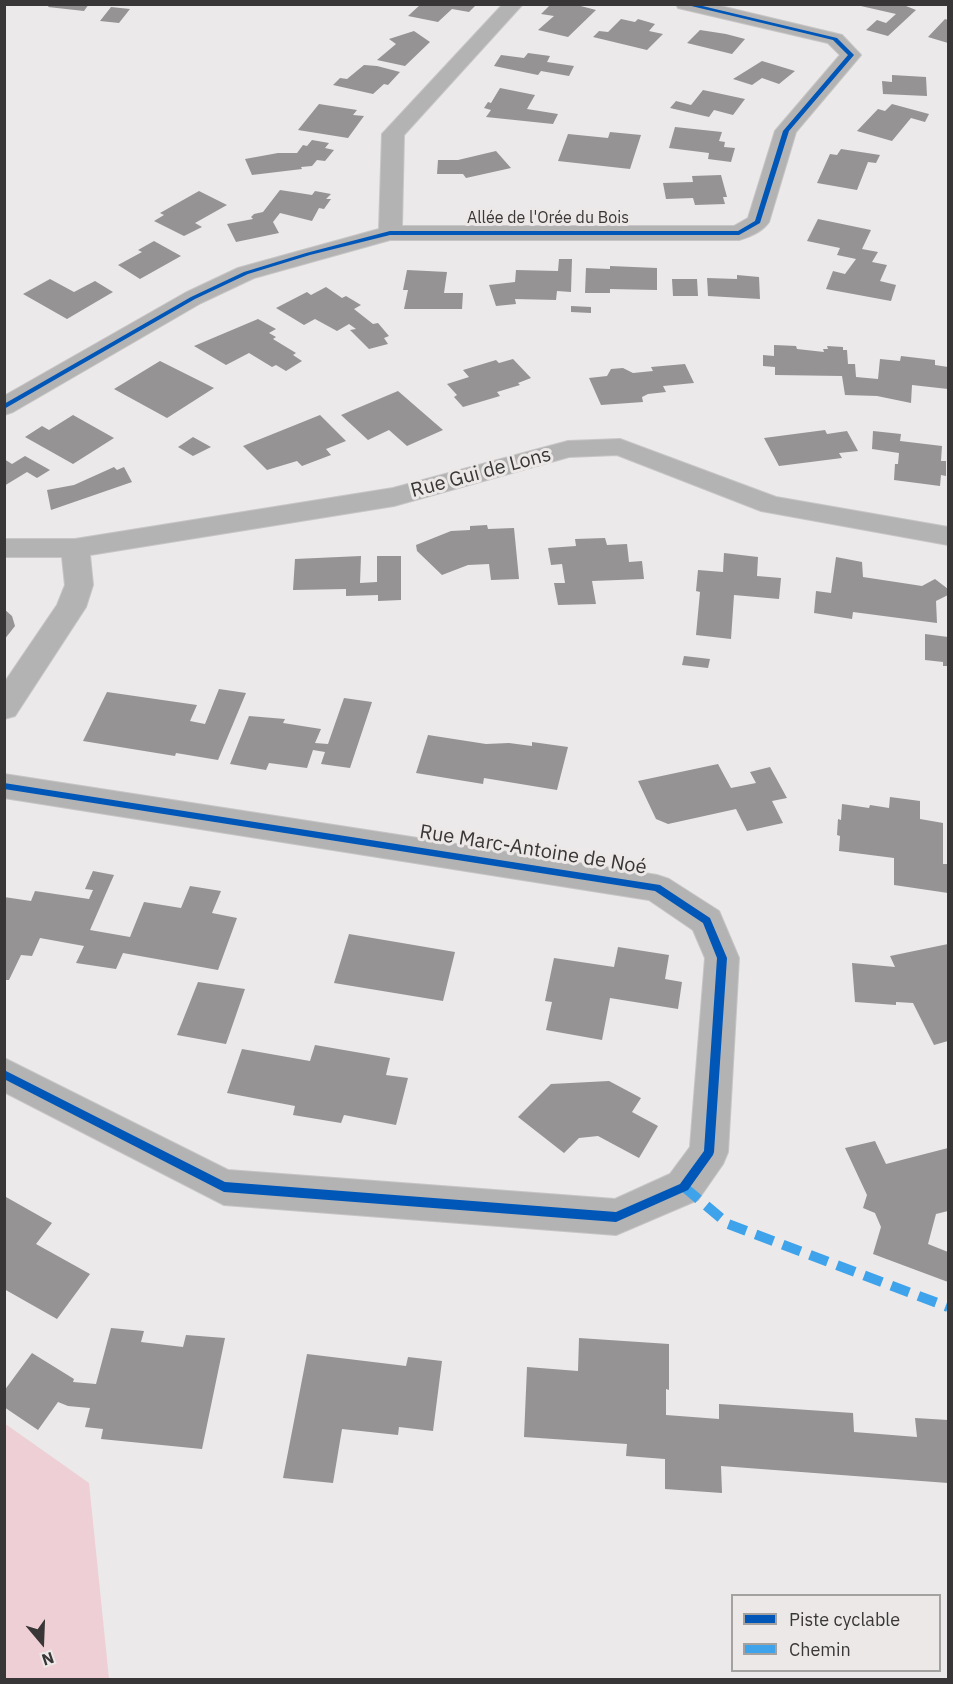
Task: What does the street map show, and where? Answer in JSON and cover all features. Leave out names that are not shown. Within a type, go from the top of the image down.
[{"type":"street","points":[[390,233],[393,134],[514,4]]},
{"type":"street","name":"Allée de l'Orée du Bois","points":[[4,407],[193,298],[246,273],[390,233],[739,233],[758,222],[786,131],[851,55],[835,39],[685,4]]},
{"type":"street","name":"Rue Gui de Lons","points":[[4,548],[75,548],[394,497],[568,449],[620,447],[771,505],[948,536]]},
{"type":"street","points":[[4,708],[71,608],[79,585],[75,548]]},
{"type":"street","name":"Rue Marc-Antoine de Noé","points":[[4,786],[657,888],[706,921],[722,958],[709,1152],[684,1187],[616,1217],[224,1187],[4,1074]]},
{"type":"shaded area","points":[[4,1423],[89,1483],[109,1679],[5,1679]]},
{"type":"building","points":[[50,4],[89,4],[84,11],[48,7]]},
{"type":"building","points":[[421,4],[477,4],[469,12],[452,9],[438,22],[408,16]]},
{"type":"building","points":[[551,4],[573,4],[596,10],[568,37],[538,30],[554,16],[541,14]]},
{"type":"building","points":[[852,4],[908,4],[906,6],[916,10],[888,36],[866,30],[877,20],[886,23],[896,14]]},
{"type":"building","points":[[111,7],[130,9],[119,23],[100,21]]},
{"type":"building","points":[[621,19],[635,22],[638,19],[655,24],[649,31],[663,34],[647,50],[593,37],[599,31],[608,32]]},
{"type":"building","points":[[945,19],[948,20],[948,43],[928,37]]},
{"type":"building","points":[[700,30],[745,39],[732,54],[687,43]]},
{"type":"building","points":[[414,31],[430,42],[405,66],[377,60],[396,44],[389,39]]},
{"type":"building","points":[[528,53],[550,56],[547,62],[574,66],[569,76],[541,71],[538,75],[494,66],[501,55],[524,58]]},
{"type":"building","points":[[762,61],[795,71],[779,84],[762,78],[752,85],[733,79]]},
{"type":"building","points":[[364,65],[400,72],[388,85],[384,84],[373,94],[333,85],[340,78],[347,79]]},
{"type":"building","points":[[892,75],[926,77],[927,96],[883,94],[882,81],[892,82]]},
{"type":"building","points":[[500,88],[535,95],[527,109],[558,114],[553,124],[486,117],[491,110],[484,108],[488,102],[491,103]]},
{"type":"building","points":[[703,90],[745,99],[733,115],[714,110],[709,117],[670,108],[676,101],[691,105]]},
{"type":"building","points":[[319,104],[357,110],[353,115],[364,116],[348,138],[298,130]]},
{"type":"building","points":[[892,104],[929,114],[925,122],[911,118],[892,141],[857,131],[878,109],[885,111]]},
{"type":"building","points":[[675,127],[722,132],[719,141],[725,142],[724,147],[735,148],[731,162],[708,159],[709,153],[669,148]]},
{"type":"building","points":[[610,132],[641,135],[630,169],[558,161],[568,134],[608,138]]},
{"type":"building","points":[[312,140],[329,143],[325,148],[334,150],[325,161],[317,160],[312,166],[301,167],[302,169],[252,175],[245,159],[278,153],[297,153],[303,145],[307,146]]},
{"type":"building","points":[[841,149],[880,155],[876,163],[868,162],[857,190],[817,183],[830,154],[837,155]]},
{"type":"building","points":[[496,151],[511,168],[466,178],[463,174],[437,174],[438,160],[458,160]]},
{"type":"building","points":[[721,175],[727,197],[723,197],[725,204],[695,205],[693,198],[666,199],[663,183],[693,182],[692,176]]},
{"type":"building","points":[[280,190],[312,195],[315,191],[331,194],[326,199],[331,199],[324,209],[319,208],[312,221],[280,213],[273,222],[279,233],[236,242],[227,224],[253,219],[251,217],[263,212]]},
{"type":"building","points":[[199,191],[227,205],[195,223],[202,227],[184,236],[154,221],[164,215],[160,213]]},
{"type":"building","points":[[818,219],[871,230],[862,249],[878,252],[872,262],[887,265],[880,281],[896,285],[891,301],[826,289],[833,271],[845,274],[856,259],[837,255],[840,248],[807,241]]},
{"type":"building","points":[[154,241],[181,256],[140,279],[118,265],[142,252],[138,250]]},
{"type":"building","points":[[559,259],[572,259],[571,292],[557,291],[556,300],[515,299],[516,304],[496,306],[489,285],[515,282],[516,270],[558,271]]},
{"type":"building","points":[[610,266],[657,268],[657,290],[610,289],[610,293],[585,293],[586,268],[610,269]]},
{"type":"building","points":[[407,270],[447,272],[444,293],[463,293],[462,309],[404,309],[408,290],[403,290]]},
{"type":"building","points":[[737,275],[759,277],[760,299],[708,296],[707,278],[737,279]]},
{"type":"building","points":[[50,279],[74,292],[95,281],[113,292],[67,319],[23,294]]},
{"type":"building","points":[[672,279],[697,279],[698,296],[673,296]]},
{"type":"building","points":[[326,287],[342,298],[346,296],[361,305],[354,309],[373,324],[378,323],[389,336],[384,338],[388,344],[369,349],[350,330],[356,329],[349,324],[337,331],[315,319],[304,325],[276,308],[307,292],[311,295]]},
{"type":"building","points":[[571,306],[591,307],[591,313],[571,312]]},
{"type":"building","points":[[258,319],[276,329],[269,333],[276,337],[273,339],[296,353],[293,355],[302,361],[286,371],[276,365],[272,367],[249,353],[226,365],[194,346]]},
{"type":"building","points":[[774,345],[796,346],[797,349],[824,352],[823,349],[828,349],[827,346],[843,347],[843,350],[847,350],[848,364],[855,364],[856,377],[878,379],[880,359],[900,361],[901,356],[935,360],[935,365],[948,367],[948,389],[912,385],[911,403],[877,396],[845,395],[842,376],[775,375],[775,367],[763,366],[763,355],[774,356]]},
{"type":"building","points":[[513,359],[531,378],[518,383],[520,385],[497,392],[500,396],[463,407],[454,397],[457,395],[447,384],[469,377],[463,370],[496,360],[499,363]]},
{"type":"building","points":[[160,361],[214,388],[167,418],[114,389]]},
{"type":"building","points":[[685,364],[694,383],[663,386],[666,392],[648,394],[642,397],[643,402],[601,405],[589,378],[607,376],[611,369],[623,368],[633,373],[653,371],[651,367]]},
{"type":"building","points":[[398,391],[443,430],[407,446],[389,430],[368,440],[341,415]]},
{"type":"building","points":[[73,415],[114,438],[73,464],[25,437],[42,426],[49,430]]},
{"type":"building","points":[[320,415],[346,441],[326,449],[331,455],[302,466],[297,461],[267,470],[243,446]]},
{"type":"building","points":[[825,430],[827,434],[847,431],[858,451],[839,453],[842,458],[779,466],[764,438]]},
{"type":"building","points":[[873,431],[901,434],[900,441],[942,446],[941,461],[946,461],[946,476],[941,475],[940,486],[894,480],[895,464],[898,464],[899,453],[872,449]]},
{"type":"building","points":[[193,437],[211,447],[193,456],[178,447]]},
{"type":"building","points":[[25,456],[50,470],[37,478],[27,472],[4,486],[4,459],[12,464]]},
{"type":"building","points":[[114,467],[117,470],[124,467],[132,482],[51,510],[47,490],[74,485]]},
{"type":"building","points":[[487,525],[488,529],[514,528],[519,579],[491,580],[489,564],[468,565],[442,575],[417,551],[416,545],[451,531],[470,530],[470,526]]},
{"type":"building","points":[[605,538],[607,545],[627,544],[629,562],[642,561],[644,579],[592,581],[596,604],[558,605],[554,583],[565,583],[562,564],[551,565],[548,548],[576,546],[575,539]]},
{"type":"building","points":[[724,553],[758,557],[757,576],[781,578],[779,599],[734,595],[731,639],[696,635],[700,592],[696,591],[698,570],[723,572]]},
{"type":"building","points":[[361,556],[360,583],[377,582],[377,556],[401,556],[401,600],[378,601],[378,595],[346,596],[346,589],[293,590],[295,559]]},
{"type":"building","points":[[836,557],[862,562],[863,577],[922,586],[935,579],[948,589],[948,595],[936,601],[937,623],[853,612],[852,619],[814,613],[816,591],[831,593]]},
{"type":"building","points":[[4,609],[12,616],[15,626],[4,640]]},
{"type":"building","points":[[925,634],[948,637],[948,666],[943,666],[943,662],[925,660]]},
{"type":"building","points":[[684,656],[710,659],[708,668],[682,665]]},
{"type":"building","points":[[219,689],[246,693],[218,760],[176,753],[175,756],[83,741],[107,692],[197,705],[190,721],[205,724]]},
{"type":"building","points":[[344,698],[372,702],[350,768],[321,764],[325,752],[313,750],[307,768],[269,763],[266,770],[230,764],[249,716],[285,719],[283,723],[321,729],[315,743],[328,744]]},
{"type":"building","points":[[428,735],[486,744],[509,743],[532,746],[532,742],[568,747],[557,790],[484,778],[483,784],[416,773]]},
{"type":"building","points":[[718,764],[731,788],[756,783],[750,772],[770,767],[787,798],[772,801],[783,823],[747,831],[736,809],[668,824],[656,819],[638,781]]},
{"type":"building","points":[[890,797],[920,801],[920,819],[943,823],[943,864],[948,864],[948,893],[894,885],[894,858],[839,851],[838,819],[841,820],[842,804],[889,808]]},
{"type":"building","points":[[93,871],[114,875],[90,930],[130,937],[144,902],[181,908],[190,886],[221,891],[212,913],[237,918],[218,970],[123,953],[116,969],[76,963],[84,946],[40,938],[32,956],[21,955],[9,980],[4,980],[4,897],[31,901],[35,891],[89,899],[93,890],[85,889]]},
{"type":"building","points":[[349,934],[455,952],[443,1001],[334,983]]},
{"type":"building","points":[[948,944],[948,1041],[934,1045],[913,1003],[896,1002],[896,1005],[855,1002],[852,963],[895,967],[890,956]]},
{"type":"building","points":[[618,947],[669,955],[665,979],[682,982],[678,1009],[610,998],[602,1040],[546,1030],[552,1002],[545,1001],[554,958],[614,967]]},
{"type":"building","points":[[198,982],[245,989],[226,1044],[177,1035]]},
{"type":"building","points":[[315,1045],[390,1058],[386,1075],[408,1078],[396,1125],[344,1115],[341,1123],[293,1115],[295,1106],[227,1093],[242,1049],[310,1061]]},
{"type":"building","points":[[609,1081],[641,1098],[632,1112],[658,1126],[639,1158],[598,1136],[579,1138],[564,1153],[518,1117],[551,1084]]},
{"type":"building","points":[[875,1141],[886,1164],[948,1148],[948,1211],[936,1214],[928,1244],[948,1252],[948,1282],[873,1254],[881,1227],[875,1213],[863,1208],[867,1195],[845,1148]]},
{"type":"building","points":[[6,1197],[52,1223],[36,1244],[90,1274],[57,1319],[4,1289],[4,1199]]},
{"type":"building","points":[[111,1328],[144,1331],[141,1342],[183,1347],[186,1335],[225,1338],[202,1449],[101,1439],[103,1429],[85,1427],[90,1408],[68,1406],[58,1402],[38,1430],[4,1407],[4,1391],[32,1353],[74,1379],[73,1382],[96,1384]]},
{"type":"building","points":[[579,1338],[669,1344],[669,1390],[666,1389],[666,1415],[719,1419],[719,1404],[853,1413],[854,1432],[917,1437],[915,1418],[948,1420],[948,1483],[721,1466],[722,1493],[665,1489],[665,1459],[626,1456],[627,1444],[524,1437],[527,1367],[578,1371]]},
{"type":"building","points":[[307,1354],[406,1366],[408,1357],[442,1361],[433,1431],[399,1427],[398,1435],[342,1429],[333,1483],[283,1478]]},
{"type":"marked path","points":[[684,1187],[728,1224],[948,1307]]},
{"type":"cycle path","points":[[4,407],[193,298],[246,273],[390,233],[739,233],[758,222],[786,131],[851,55],[835,39],[685,4]]},
{"type":"cycle path","points":[[4,786],[657,888],[707,921],[722,958],[709,1152],[684,1187],[616,1217],[224,1187],[4,1074]]}]
